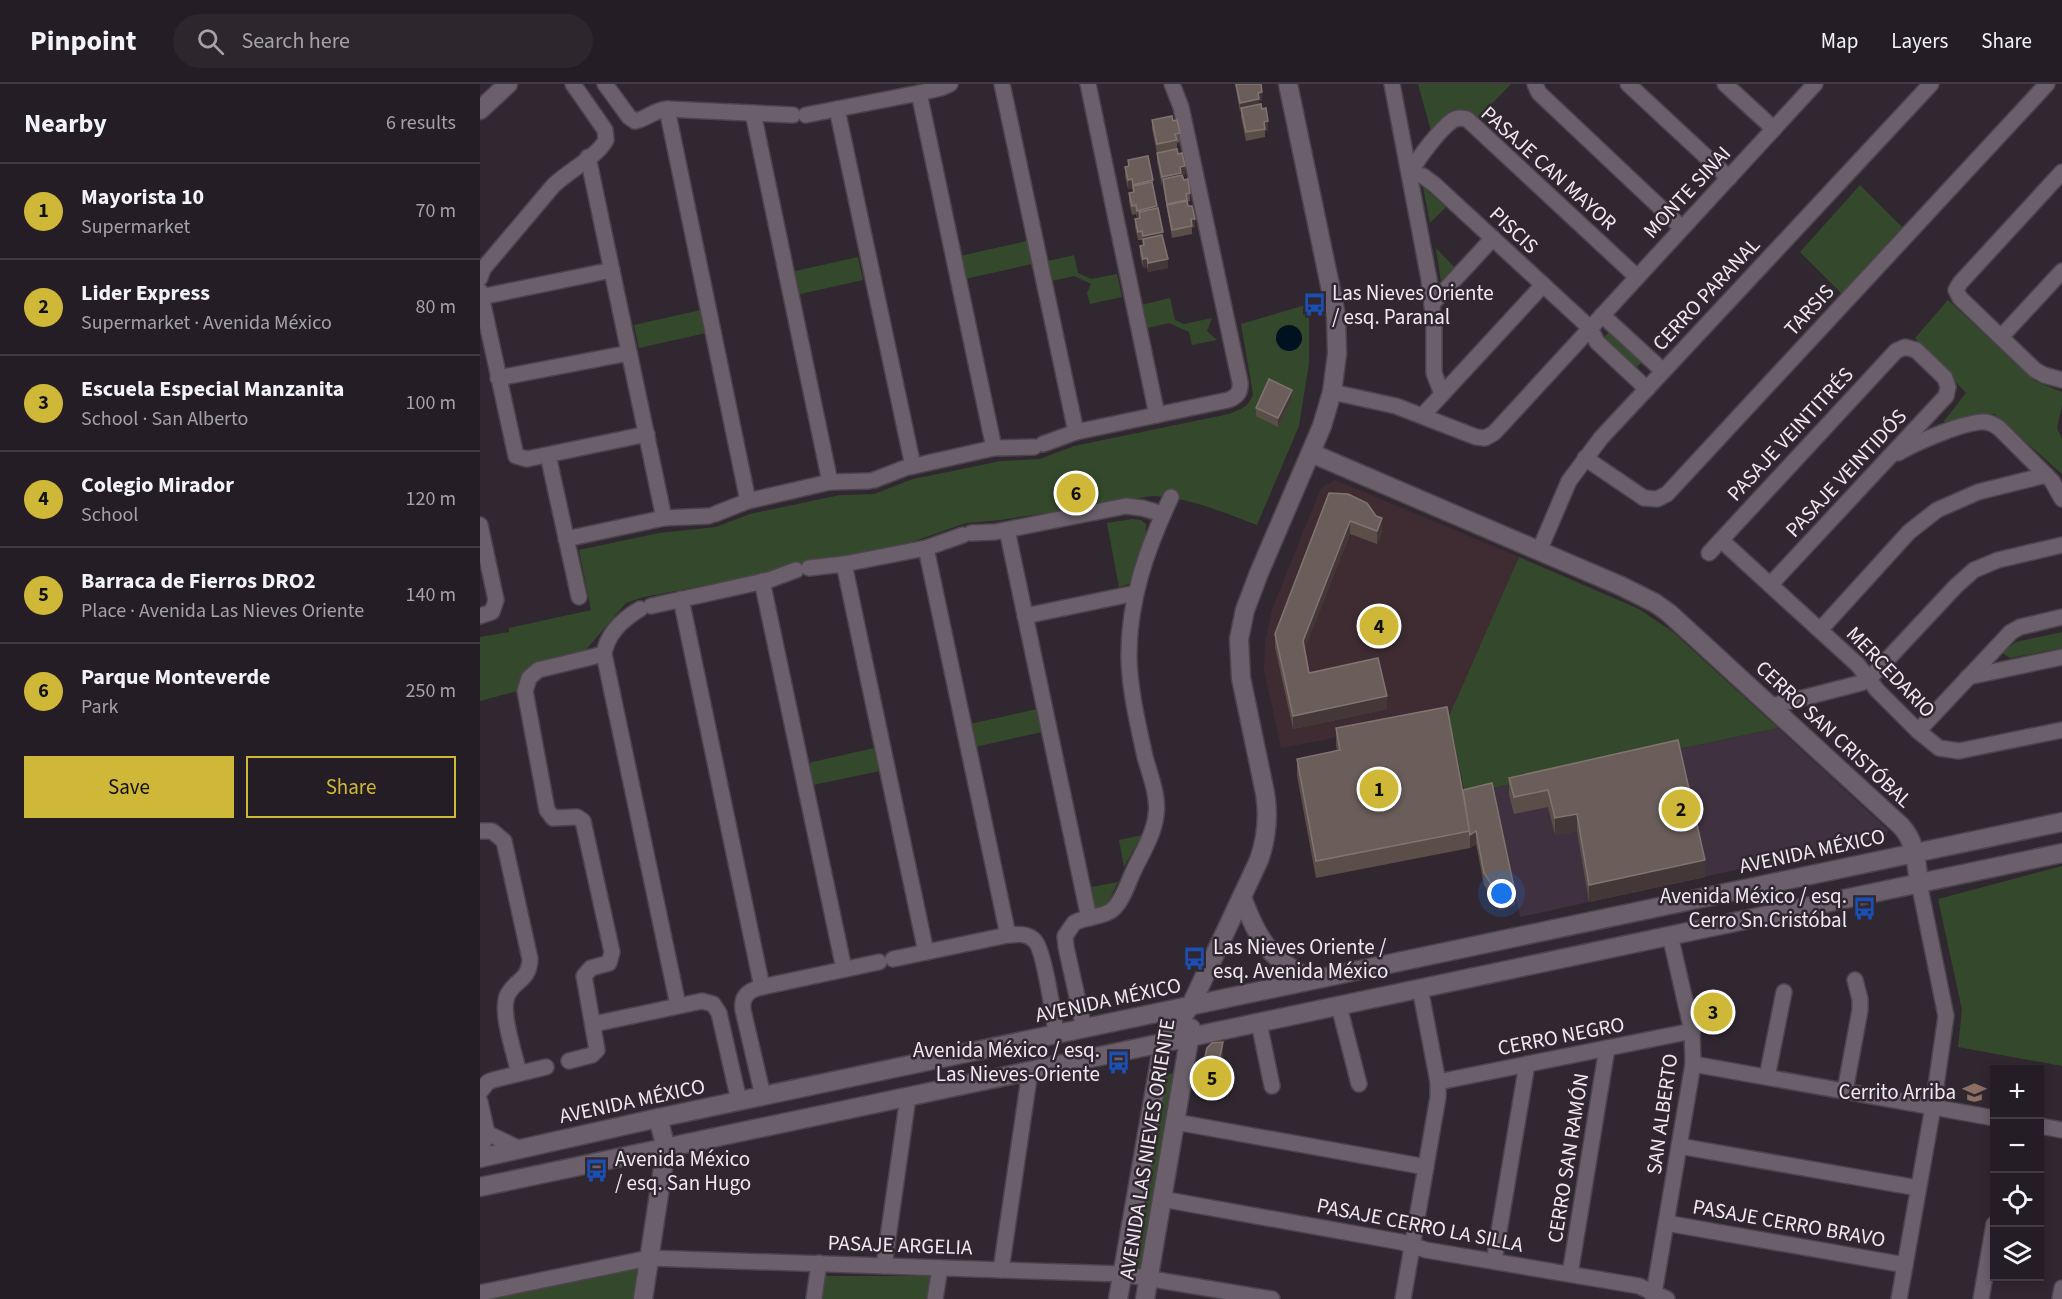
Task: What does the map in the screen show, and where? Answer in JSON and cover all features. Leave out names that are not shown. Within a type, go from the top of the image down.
[{"type":"main road","points":[[480,110],[508,84]]},
{"type":"main road","name":"AVENIDA LAS NIEVES ORIENTE","points":[[1118,1299],[1163,1043],[1191,1005],[1263,848],[1268,825],[1268,809],[1241,678],[1239,659],[1242,625],[1252,588],[1311,453],[1332,392],[1337,354],[1336,316],[1288,84]]},
{"type":"main road","name":"CERRO SAN CRISTÓBAL","points":[[1311,453],[1630,590],[1654,603],[1683,625],[1901,826],[1909,837],[1915,853],[1919,882]]},
{"type":"main road","name":"AVENIDA MÉXICO","points":[[480,1158],[1312,979],[2062,822]]},
{"type":"main road","points":[[480,1187],[2062,853]]},
{"type":"main road","points":[[1821,903],[1831,900],[1838,894],[1841,886],[1839,877],[1833,870]]},
{"type":"main road","points":[[1242,897],[1250,920],[1267,949],[1285,966],[1312,979]]},
{"type":"main road","name":"AVENIDA LAS NIEVES ORIENTE","points":[[1145,1299],[1191,1037],[1191,1005]]},
{"type":"main road","points":[[643,1299],[666,1148],[658,1118]]},
{"type":"street","points":[[481,272],[561,178],[604,144],[607,135],[605,130],[573,84]]},
{"type":"street","points":[[605,84],[629,117],[635,121],[642,120],[659,110],[667,109],[799,115],[919,93],[950,84]]},
{"type":"street","points":[[1002,84],[1076,432]]},
{"type":"street","points":[[1088,84],[1157,415]]},
{"type":"street","points":[[566,539],[664,518],[712,515],[748,501],[830,482],[872,481],[913,466],[994,448],[1039,445],[1076,432],[1232,399],[1238,394],[1240,386],[1181,107],[1172,84]]},
{"type":"street","points":[[1392,84],[1410,172],[1432,304],[1434,373],[1442,394]]},
{"type":"street","points":[[1535,84],[1539,93],[1682,228]]},
{"type":"street","points":[[1628,84],[1729,178]]},
{"type":"street","points":[[1725,84],[1774,129]]},
{"type":"street","name":"MONTE SINAI","points":[[1332,392],[1396,406],[1476,437],[1490,436],[1578,344],[1590,328],[1815,84]]},
{"type":"street","name":"CERRO PARANAL","points":[[1539,551],[1562,495],[1585,458],[1931,84]]},
{"type":"street","name":"TARSIS","points":[[1585,458],[1644,498],[1657,499],[1667,494],[2047,84]]},
{"type":"street","points":[[919,93],[994,448]]},
{"type":"street","points":[[667,109],[748,501]]},
{"type":"street","points":[[837,109],[913,466]]},
{"type":"street","points":[[753,113],[830,482]]},
{"type":"street","name":"PASAJE CAN MAYOR","points":[[1410,172],[1422,154],[1451,123],[1457,119],[1467,119],[1637,277]]},
{"type":"street","points":[[588,158],[664,518]]},
{"type":"street","name":"PISCIS","points":[[1410,172],[1423,176],[1435,185],[1493,238],[1590,328],[1597,342],[1647,389]]},
{"type":"street","points":[[2059,375],[2035,370],[1960,298],[1956,290],[2062,172]]},
{"type":"street","points":[[1432,304],[1493,238]]},
{"type":"street","points":[[612,270],[481,294],[514,453],[523,459],[647,434]]},
{"type":"street","points":[[2001,337],[2062,271]]},
{"type":"street","points":[[1423,415],[1543,285]]},
{"type":"street","points":[[1602,315],[1664,371]]},
{"type":"street","name":"PASAJE VEINTIDÓS","points":[[1770,585],[1946,396],[1948,387],[1945,378],[1916,350],[1905,347]]},
{"type":"street","name":"PASAJE VEINTITRÉS","points":[[1708,553],[1896,351],[1905,347]]},
{"type":"street","points":[[498,378],[629,353]]},
{"type":"street","points":[[1923,420],[1931,429],[1942,433]]},
{"type":"street","points":[[1889,458],[1942,433],[1981,422],[1990,423],[1999,428],[2046,475],[2057,487],[2062,499]]},
{"type":"street","points":[[548,455],[579,597]]},
{"type":"street","points":[[1820,630],[1909,532],[1937,510],[1978,492],[2046,475]]},
{"type":"street","points":[[1084,1028],[1065,936],[1070,926],[1078,920],[1106,914],[1118,904],[1156,816],[1156,800],[1135,712],[1131,685],[1130,635],[1136,593],[1148,553],[1172,497]]},
{"type":"street","points":[[678,1005],[604,654],[606,643],[627,617],[646,607],[762,581],[802,569],[844,564],[926,548],[967,534],[1007,530],[1126,506],[1163,514]]},
{"type":"street","points":[[480,525],[496,600],[492,612],[480,616]]},
{"type":"street","points":[[1007,530],[1089,918]]},
{"type":"street","name":"MERCEDARIO","points":[[1721,540],[1858,665],[1877,690],[1934,746],[1952,752],[2062,730]]},
{"type":"street","points":[[1771,706],[1852,687],[1869,679],[1956,586],[1974,570],[1998,560],[2062,545]]},
{"type":"street","points":[[926,548],[1008,935]]},
{"type":"street","points":[[844,564],[926,952]]},
{"type":"street","points":[[762,581],[844,969]]},
{"type":"street","points":[[1025,616],[1136,593]]},
{"type":"street","points":[[681,599],[762,987]]},
{"type":"street","points":[[1918,731],[2015,629],[2062,617]]},
{"type":"street","points":[[569,1061],[595,1053],[597,1046],[594,1024],[584,976],[588,970],[609,963],[612,952],[583,821],[577,817],[553,818],[547,810],[525,691],[529,678],[538,669],[604,654]]},
{"type":"street","points":[[1968,677],[2062,657]]},
{"type":"street","points":[[480,831],[492,831],[504,841],[530,959],[528,972],[510,991],[505,1004],[519,1073]]},
{"type":"street","name":"CERRO SAN CRISTÓBAL","points":[[1899,1299],[1933,1107],[1946,1016],[1919,882]]},
{"type":"street","points":[[763,1096],[742,1006],[747,994],[762,987],[844,969],[1008,935],[1025,935],[1038,944],[1056,1034]]},
{"type":"street","name":"SAN ALBERTO","points":[[1658,1297],[1666,1222],[1693,1064],[1692,1031],[1670,935]]},
{"type":"street","points":[[1845,1091],[1860,1010],[1860,999],[1855,980]]},
{"type":"street","points":[[1403,1299],[1438,1096],[1438,1082],[1420,988]]},
{"type":"street","points":[[1767,1077],[1784,992]]},
{"type":"street","points":[[594,1024],[678,1005],[706,1001],[713,1004],[717,1008],[738,1101]]},
{"type":"street","points":[[1339,1006],[1359,1084]]},
{"type":"street","points":[[1258,1023],[1272,1086]]},
{"type":"street","name":"CERRO NEGRO","points":[[1438,1082],[1692,1031]]},
{"type":"street","name":"CERRO SAN RAMÓN","points":[[1570,1274],[1607,1048]]},
{"type":"street","points":[[1494,1261],[1527,1064]]},
{"type":"street","points":[[1693,1064],[1990,1117]]},
{"type":"street","points":[[480,1092],[488,1082],[546,1066]]},
{"type":"street","points":[[1001,1270],[1030,1071]]},
{"type":"street","points":[[884,1266],[908,1097]]},
{"type":"street","points":[[480,1102],[487,1133],[480,1152]]},
{"type":"street","points":[[1176,1122],[1426,1167]]},
{"type":"street","points":[[2044,1127],[2062,1130]]},
{"type":"street","points":[[487,1133],[520,1149]]},
{"type":"street","points":[[1679,1146],[1918,1188]]},
{"type":"street","name":"PASAJE CERRO LA SILLA","points":[[1162,1199],[1412,1245],[1426,1250],[1639,1286],[1658,1297]]},
{"type":"street","name":"PASAJE CERRO BRAVO","points":[[1666,1222],[1905,1265]]},
{"type":"street","points":[[1981,1299],[1994,1227]]},
{"type":"street","name":"PASAJE ARGELIA","points":[[480,1293],[649,1258],[1122,1274],[1272,1299]]},
{"type":"street","points":[[814,1299],[819,1263]]},
{"type":"street","points":[[935,1299],[940,1268]]},
{"type":"street","points":[[2060,1299],[2062,1287]]},
{"type":"shaded area","points":[[1335,480],[1519,557],[1449,716],[1281,748],[1264,670],[1265,643],[1272,609],[1321,488]]},
{"type":"shaded area","points":[[1778,728],[1888,830],[1886,837],[1520,917],[1494,788]]},
{"type":"green space","points":[[1418,84],[1511,84],[1478,118],[1471,112],[1464,111],[1433,138]]},
{"type":"green space","points":[[1860,185],[1905,230],[1844,296],[1800,252]]},
{"type":"green space","points":[[1423,187],[1446,207],[1430,223]]},
{"type":"green space","points":[[1027,241],[1032,264],[965,279],[960,256]]},
{"type":"green space","points":[[1436,248],[1459,272],[1442,289]]},
{"type":"green space","points":[[1074,255],[1078,273],[1091,279],[1117,274],[1122,297],[1090,304],[1087,293],[1091,284],[1074,276],[1052,281],[1048,261]]},
{"type":"green space","points":[[858,257],[863,280],[796,295],[791,272]]},
{"type":"green space","points":[[1170,298],[1175,320],[1184,324],[1212,318],[1207,331],[1217,340],[1192,345],[1189,332],[1169,323],[1143,329],[1137,306]]},
{"type":"green space","points":[[1948,300],[2035,381],[2062,392],[2062,406],[2057,428],[2062,439],[2062,474],[1994,414],[1945,427],[1944,421],[1966,393],[1915,338]]},
{"type":"green space","points":[[1309,304],[1309,363],[1299,426],[1257,525],[1192,502],[1152,496],[1001,520],[966,523],[912,542],[836,560],[644,597],[626,603],[584,652],[535,663],[520,679],[521,690],[480,701],[480,637],[509,632],[509,628],[591,610],[579,550],[659,533],[716,527],[750,514],[840,495],[874,494],[913,479],[1001,461],[1040,459],[1074,446],[1229,414],[1247,405],[1253,394],[1241,324]]},
{"type":"green space","points":[[701,310],[706,333],[639,348],[634,325]]},
{"type":"green space","points":[[1611,330],[1643,361],[1636,368],[1604,337]]},
{"type":"green space","points":[[1141,520],[1146,524],[1146,533],[1129,584],[1119,587],[1107,523]]},
{"type":"green space","points":[[1519,557],[1639,609],[1673,632],[1778,728],[1465,794],[1449,716]]},
{"type":"green space","points":[[2062,632],[2062,648],[2010,658],[2002,653],[2016,642]]},
{"type":"green space","points":[[1037,709],[1042,732],[975,747],[970,724]]},
{"type":"green space","points":[[874,748],[880,771],[813,785],[808,763]]},
{"type":"green space","points":[[1142,835],[1124,867],[1119,840]]},
{"type":"green space","points":[[2062,866],[2062,1066],[1958,1047],[1962,1010],[1938,899]]},
{"type":"green space","points":[[1118,882],[1106,907],[1095,910],[1091,887]]},
{"type":"green space","points":[[1174,1073],[1142,1271],[1131,1270],[1163,1075]]},
{"type":"green space","points":[[642,1263],[636,1299],[480,1299]]},
{"type":"green space","points":[[824,1276],[931,1276],[928,1299],[821,1299]]},
{"type":"water","points":[[1289,325],[1298,329],[1302,338],[1298,347],[1289,351],[1280,347],[1276,338],[1280,329]]},
{"type":"building","points":[[1236,84],[1261,84],[1262,92],[1258,93],[1259,99],[1240,103]]},
{"type":"building","points":[[1261,104],[1262,109],[1266,108],[1268,121],[1264,122],[1265,129],[1246,132],[1241,108]]},
{"type":"building","points":[[1172,116],[1173,121],[1177,120],[1180,133],[1175,134],[1177,140],[1157,144],[1152,120]]},
{"type":"building","points":[[1177,149],[1178,154],[1182,153],[1185,166],[1180,167],[1181,173],[1162,177],[1157,153]]},
{"type":"building","points":[[1148,156],[1153,180],[1133,185],[1132,179],[1128,180],[1125,167],[1129,166],[1128,160]]},
{"type":"building","points":[[1182,175],[1184,180],[1188,179],[1190,193],[1186,194],[1187,200],[1167,204],[1163,179]]},
{"type":"building","points":[[1152,182],[1157,206],[1137,211],[1136,205],[1132,206],[1129,193],[1134,192],[1133,186]]},
{"type":"building","points":[[1187,201],[1188,206],[1192,206],[1195,219],[1191,219],[1192,226],[1172,230],[1167,205]]},
{"type":"building","points":[[1158,208],[1163,232],[1143,236],[1142,231],[1138,232],[1135,219],[1140,218],[1139,212]]},
{"type":"building","points":[[1162,235],[1168,259],[1148,263],[1147,258],[1143,259],[1140,246],[1144,245],[1143,239]]},
{"type":"building","points":[[1269,379],[1292,390],[1278,418],[1256,408]]},
{"type":"building","points":[[1329,493],[1348,494],[1367,503],[1376,516],[1382,518],[1377,531],[1350,521],[1303,641],[1309,673],[1378,658],[1387,696],[1293,716],[1275,634]]},
{"type":"building","points":[[1447,707],[1470,831],[1316,861],[1297,759],[1340,750],[1336,728]]},
{"type":"building","points":[[1678,740],[1705,860],[1589,885],[1577,814],[1555,818],[1548,790],[1514,797],[1509,778]]},
{"type":"building","points":[[1492,783],[1515,892],[1500,898],[1484,873],[1476,831],[1470,835],[1463,790]]},
{"type":"building","points":[[1223,1042],[1216,1075],[1201,1074],[1207,1048],[1212,1043]]},
{"type":"place","name":"Las Nieves Oriente / esq. Paranal","points":[[1314,305]]},
{"type":"place","name":"Parque Monteverde","points":[[1076,493]]},
{"type":"place","name":"Colegio Mirador","points":[[1379,626]]},
{"type":"place","name":"Mayorista 10","points":[[1379,789]]},
{"type":"place","name":"Lider Express","points":[[1681,809]]},
{"type":"place","name":"Avenida México / esq. Cerro Sn.Cristóbal","points":[[1865,908]]},
{"type":"place","name":"Las Nieves Oriente / esq. Avenida México","points":[[1195,959]]},
{"type":"place","name":"Escuela Especial Manzanita","points":[[1713,1012]]},
{"type":"place","name":"Avenida México / esq. Las Nieves-Oriente","points":[[1118,1062]]},
{"type":"place","name":"Barraca de Fierros DRO2","points":[[1212,1078]]},
{"type":"place","name":"Cerrito Arriba","points":[[1974,1092]]},
{"type":"place","name":"Avenida México / esq. San Hugo","points":[[597,1171]]}]
